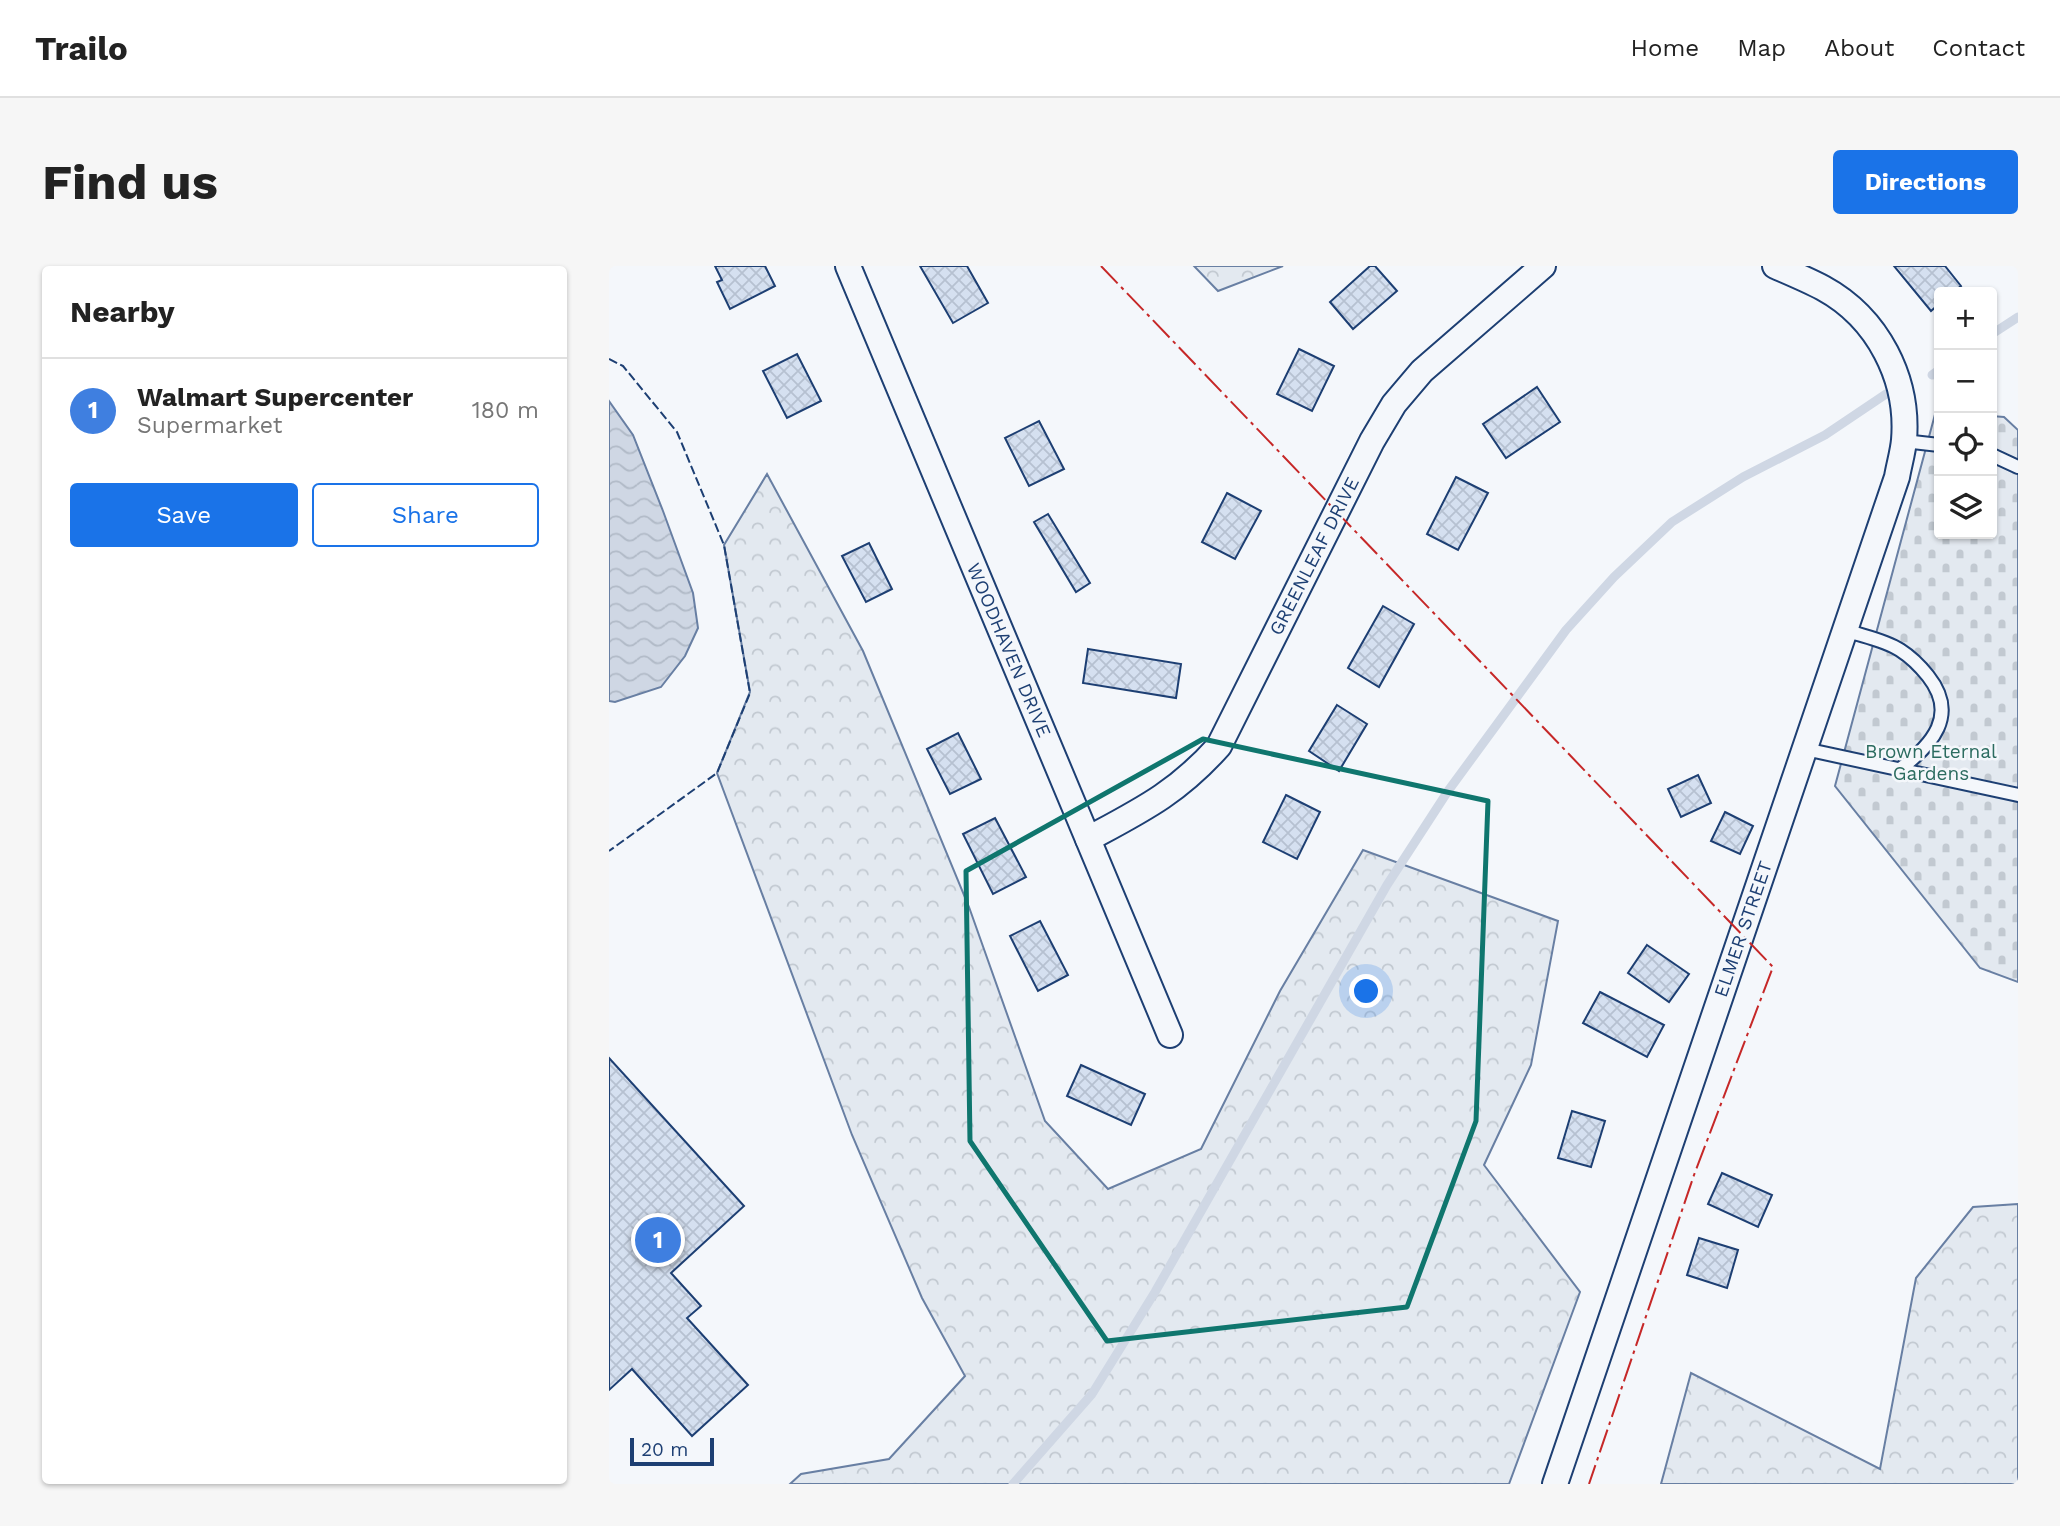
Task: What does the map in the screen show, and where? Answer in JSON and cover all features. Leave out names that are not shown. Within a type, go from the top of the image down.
[{"type":"street","name":"WOODHAVEN DRIVE","points":[[848,266],[1170,1035]]},
{"type":"street","name":"GREENLEAF DRIVE","points":[[1088,839],[1156,803],[1200,767],[1219,746],[1372,441],[1394,404],[1422,371],[1543,266]]},
{"type":"street","name":"ELMER STREET","points":[[1555,1484],[1897,477],[1904,441],[1904,405],[1895,369],[1878,337],[1854,310],[1824,289],[1775,266]]},
{"type":"lane","points":[[1904,441],[1934,444]]},
{"type":"lane","points":[[1997,457],[2018,467]]},
{"type":"lane","points":[[1845,630],[1899,649],[1917,664],[1931,681],[1941,700],[1942,718],[1935,734],[1920,754],[1900,769]]},
{"type":"lane","points":[[1805,748],[2018,795]]},
{"type":"highlighted area","points":[[1203,739],[1488,801],[1476,1121],[1407,1307],[1107,1341],[970,1141],[966,871]]},
{"type":"green space","points":[[1194,266],[1283,266],[1218,291]]},
{"type":"green space","name":"Brown Eternal Gardens","points":[[1997,416],[2004,417],[2018,430],[2018,982],[1980,968],[1835,786],[1934,418],[1934,539],[1997,539]]},
{"type":"green space","points":[[767,474],[863,651],[969,907],[1045,1121],[1108,1189],[1201,1149],[1280,991],[1363,850],[1558,921],[1531,1065],[1484,1165],[1580,1292],[1509,1484],[790,1484],[801,1474],[889,1459],[965,1376],[922,1298],[852,1135],[717,773],[750,692],[724,545]]},
{"type":"green space","points":[[2018,1204],[2018,1484],[1661,1484],[1691,1373],[1880,1469],[1916,1278],[1973,1207]]},
{"type":"water","points":[[609,401],[633,435],[663,511],[693,593],[698,628],[685,656],[661,687],[615,702],[609,701]]},
{"type":"building","points":[[715,266],[765,266],[775,286],[730,309],[717,282],[722,280]]},
{"type":"building","points":[[920,266],[967,266],[988,303],[953,323]]},
{"type":"building","points":[[1370,266],[1375,266],[1397,291],[1353,329],[1330,302]]},
{"type":"building","points":[[1894,266],[1945,266],[1961,286],[1934,287],[1934,308],[1931,311]]},
{"type":"building","points":[[1299,349],[1334,366],[1312,411],[1277,394]]},
{"type":"building","points":[[797,354],[821,401],[787,418],[763,371]]},
{"type":"building","points":[[1537,387],[1560,422],[1506,458],[1483,424]]},
{"type":"building","points":[[1039,421],[1064,469],[1029,486],[1005,438]]},
{"type":"building","points":[[1456,477],[1488,493],[1458,550],[1427,534]]},
{"type":"building","points":[[1227,493],[1261,511],[1235,559],[1202,542]]},
{"type":"building","points":[[1048,514],[1090,583],[1076,592],[1034,522]]},
{"type":"building","points":[[869,543],[892,589],[866,602],[842,556]]},
{"type":"building","points":[[1383,606],[1414,624],[1379,687],[1348,668]]},
{"type":"building","points":[[1088,649],[1181,664],[1176,698],[1083,683]]},
{"type":"building","points":[[1337,705],[1367,724],[1339,771],[1309,751]]},
{"type":"building","points":[[958,733],[981,779],[950,794],[927,749]]},
{"type":"building","points":[[1698,775],[1711,803],[1681,817],[1668,789]]},
{"type":"building","points":[[1286,795],[1320,812],[1297,859],[1263,842]]},
{"type":"building","points":[[1725,812],[1753,826],[1740,854],[1711,841]]},
{"type":"building","points":[[995,818],[1026,877],[993,894],[963,834]]},
{"type":"building","points":[[1040,921],[1068,975],[1038,991],[1010,936]]},
{"type":"building","points":[[1647,945],[1689,974],[1669,1002],[1628,973]]},
{"type":"building","points":[[1600,992],[1664,1025],[1647,1057],[1583,1023]]},
{"type":"building","points":[[609,1058],[744,1206],[671,1273],[701,1306],[687,1318],[748,1385],[692,1436],[632,1369],[609,1390]]},
{"type":"building","points":[[1081,1065],[1145,1094],[1131,1125],[1067,1096]]},
{"type":"building","points":[[1572,1111],[1605,1121],[1591,1167],[1558,1158]]},
{"type":"building","points":[[1722,1173],[1772,1195],[1758,1227],[1708,1204]]},
{"type":"building","points":[[1699,1238],[1738,1250],[1727,1288],[1687,1275]]},
{"type":"waterway","points":[[1997,331],[2018,317]]},
{"type":"waterway","points":[[1013,1484],[1092,1394],[1155,1292],[1387,885],[1448,791],[1566,630],[1614,577],[1672,522],[1743,477],[1825,435],[1886,394]]},
{"type":"fence","points":[[609,359],[623,366],[677,432],[724,545],[750,693],[717,773],[609,851]]},
{"type":"power","points":[[1101,266],[1773,967],[1694,1175],[1589,1484]]},
{"type":"place","name":"Walmart Supercenter","points":[[658,1240]]}]
